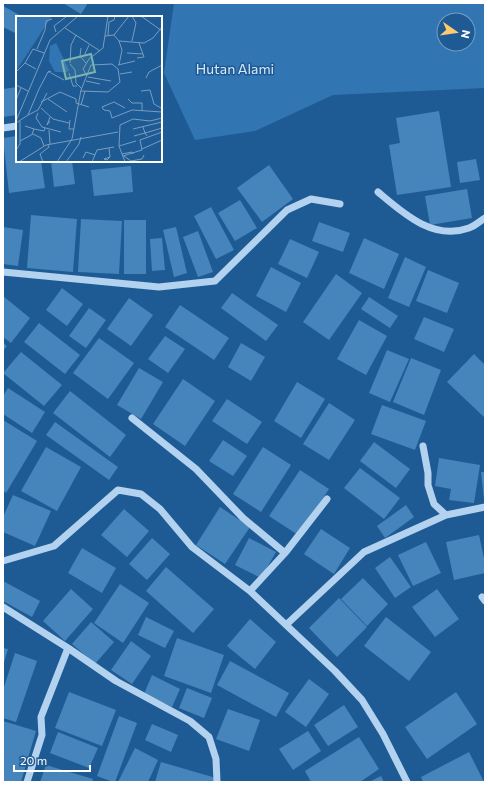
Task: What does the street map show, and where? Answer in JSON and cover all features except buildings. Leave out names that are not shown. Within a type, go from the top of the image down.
[{"type":"street","points":[[3,128],[16,126]]},
{"type":"street","points":[[378,192],[409,217],[434,230],[447,232],[469,228],[485,218]]},
{"type":"street","points":[[3,272],[159,287],[215,281],[287,210],[311,199],[340,204]]},
{"type":"street","points":[[132,418],[196,469],[243,518],[285,553]]},
{"type":"street","points":[[423,446],[428,473],[428,485],[434,504],[446,515]]},
{"type":"street","points":[[3,561],[54,546],[118,490],[141,494],[160,509],[192,547],[250,591],[335,670],[362,700],[383,734],[407,782]]},
{"type":"street","points":[[250,591],[285,553],[327,499]]},
{"type":"street","points":[[287,624],[364,552],[446,515],[485,507]]},
{"type":"street","points":[[3,606],[116,681],[190,721],[209,737],[216,759],[217,782]]},
{"type":"street","points":[[27,782],[42,735],[40,717],[68,648]]},
{"type":"green space","name":"Hutan Alami","points":[[174,3],[485,3],[485,88],[333,95],[255,131],[195,140],[164,73]]}]
